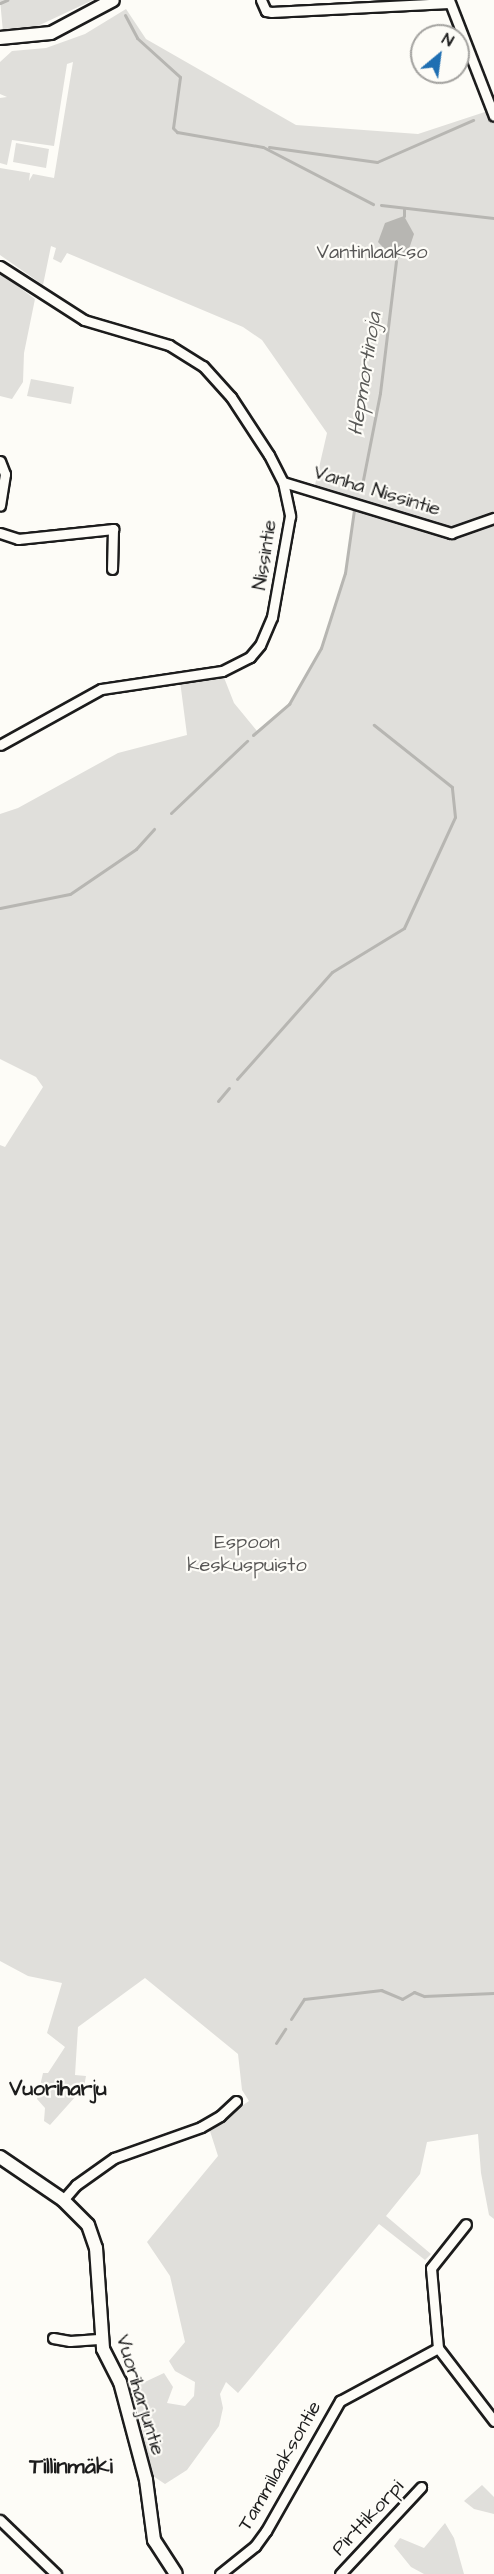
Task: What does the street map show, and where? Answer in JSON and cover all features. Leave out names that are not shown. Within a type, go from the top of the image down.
[{"type":"street","points":[[0,38],[51,33],[113,0]]},
{"type":"street","points":[[261,0],[266,11],[271,12],[449,2],[494,116]]},
{"type":"street","name":"Nissintie","points":[[0,266],[84,320],[169,345],[202,366],[231,397],[283,482],[290,516],[282,574],[268,631],[250,657],[222,671],[100,689],[0,746]]},
{"type":"street","points":[[0,461],[5,474],[0,506]]},
{"type":"street","name":"Vanha Nissintie","points":[[283,482],[451,533],[494,518]]},
{"type":"street","points":[[0,534],[18,539],[113,529],[112,569]]},
{"type":"street","points":[[63,2200],[76,2185],[114,2158],[201,2127],[220,2116],[236,2101]]},
{"type":"street","name":"Vuoriharjuntie","points":[[0,2157],[63,2200],[88,2225],[96,2248],[102,2338],[108,2364],[120,2382],[146,2480],[154,2540],[174,2573]]},
{"type":"street","points":[[466,2224],[431,2268],[438,2348],[493,2419]]},
{"type":"street","points":[[53,2338],[69,2342],[102,2338]]},
{"type":"street","name":"Tammilaaksontie","points":[[220,2574],[255,2546],[266,2531],[340,2401],[438,2348]]},
{"type":"street","name":"Pirttikorpi","points":[[340,2574],[421,2487]]},
{"type":"street","points":[[0,2520],[56,2574]]},
{"type":"green space","points":[[0,0],[93,0],[27,31],[3,32]]},
{"type":"green space","name":"Espoon keskuspuisto","points":[[126,9],[146,39],[296,125],[418,134],[494,109],[494,2219],[489,2215],[481,2173],[478,2134],[427,2142],[420,2174],[386,2216],[431,2254],[425,2260],[379,2224],[238,2393],[226,2382],[220,2394],[223,2408],[219,2426],[187,2470],[165,2484],[153,2476],[132,2388],[164,2373],[173,2387],[167,2403],[185,2406],[194,2396],[195,2382],[175,2371],[169,2361],[185,2342],[170,2276],[147,2242],[218,2156],[209,2128],[249,2101],[242,2090],[238,2054],[145,1978],[78,2027],[75,2075],[86,2076],[84,2087],[50,2125],[44,2121],[45,2108],[37,2099],[43,2073],[48,2073],[65,2047],[47,2033],[62,1983],[28,1976],[0,1961],[0,1145],[5,1147],[43,1087],[36,1077],[0,1059],[0,814],[18,808],[118,753],[187,735],[180,681],[223,675],[234,703],[257,731],[289,704],[321,648],[345,573],[354,510],[312,498],[327,433],[262,340],[243,327],[67,253],[61,263],[53,259],[56,248],[51,246],[43,285],[0,255],[0,168],[30,173],[29,181],[33,174],[54,178],[73,62],[67,64],[54,146],[12,140],[7,165],[0,163],[0,98],[7,97],[0,94],[0,62],[12,51],[46,48],[85,34]]},
{"type":"green space","points":[[16,143],[49,149],[46,168],[13,162]]},
{"type":"green space","points":[[0,273],[35,299],[24,353],[23,382],[12,399],[0,396]]},
{"type":"green space","points":[[31,379],[74,387],[71,404],[27,396]]},
{"type":"green space","points":[[482,2485],[494,2497],[494,2514],[474,2509],[464,2501]]},
{"type":"green space","points":[[445,2523],[454,2538],[464,2574],[424,2574],[411,2567],[394,2546],[400,2538],[424,2548]]},
{"type":"shaded area","points":[[404,216],[414,234],[409,249],[396,261],[378,242],[385,223]]},
{"type":"waterway","points":[[0,3],[7,0]]},
{"type":"waterway","points":[[125,15],[137,38],[180,77],[173,128],[177,132],[263,147],[373,204]]},
{"type":"waterway","points":[[269,147],[377,162],[473,120]]},
{"type":"waterway","points":[[381,205],[494,218]]},
{"type":"waterway","points":[[404,209],[404,216]]},
{"type":"waterway","name":"Hepmortinoja","points":[[361,490],[380,393],[396,261]]},
{"type":"waterway","name":"Hepmortinoja","points":[[253,735],[289,704],[321,648],[345,573],[354,510]]},
{"type":"waterway","points":[[237,1079],[332,972],[404,928],[455,817],[452,787],[374,725]]},
{"type":"waterway","name":"Hepmortinoja","points":[[171,813],[247,741]]},
{"type":"waterway","name":"Hepmortinoja","points":[[0,908],[70,894],[136,849],[154,829]]},
{"type":"waterway","points":[[218,1101],[229,1088]]},
{"type":"waterway","points":[[291,2019],[304,1999],[381,1990],[402,1999],[414,1992],[424,1996],[494,1993]]},
{"type":"waterway","points":[[276,2043],[285,2029]]},
{"type":"district","name":"Vuoriharju","points":[[58,2089]]},
{"type":"district","name":"Tillinmäki","points":[[71,2467]]},
{"type":"park label","name":"Vantinlaakso","points":[[372,252]]}]
